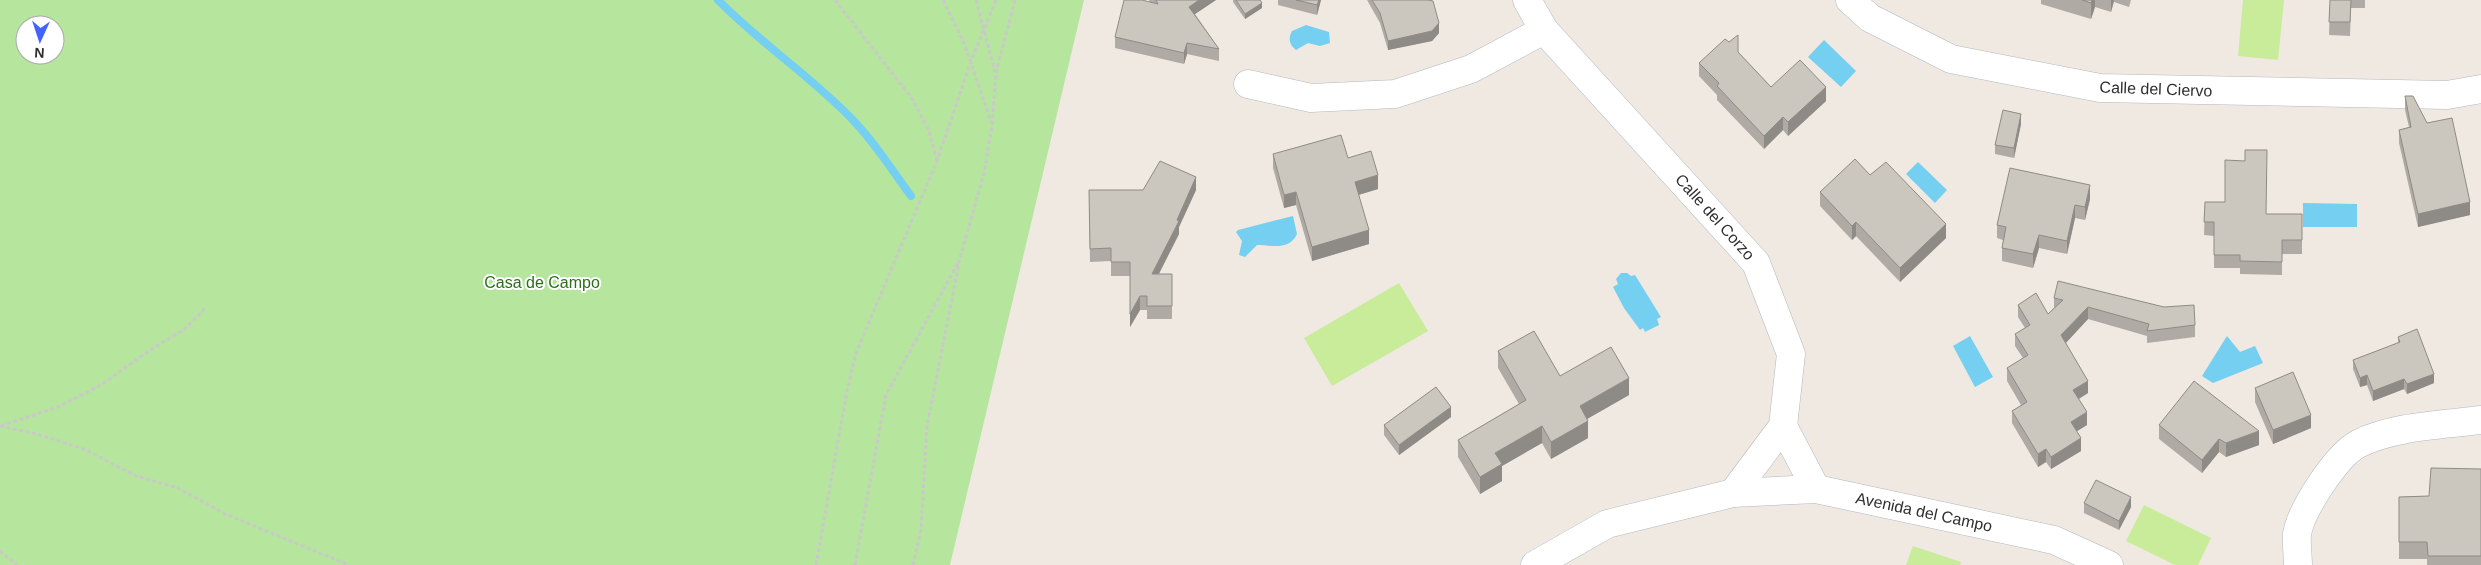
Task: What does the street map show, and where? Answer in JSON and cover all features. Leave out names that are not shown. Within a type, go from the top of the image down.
[{"type":"street","name":"Calle del Corzo","points":[[1527,0],[1544,30],[1756,263],[1791,354],[1783,426]]},
{"type":"street","name":"Calle del Ciervo","points":[[1850,0],[1870,18],[1951,59],[2100,88],[2447,95],[2481,89]]},
{"type":"street","points":[[1248,84],[1312,98],[1395,94],[1471,69],[1544,30]]},
{"type":"street","points":[[2298,565],[2297,534],[2308,503],[2327,475],[2357,445],[2401,430],[2481,420]]},
{"type":"street","points":[[1535,565],[1607,524],[1733,493],[1783,426],[1816,489]]},
{"type":"street","name":"Avenida del Campo","points":[[1733,493],[1816,489],[2054,540],[2109,565]]},
{"type":"path","points":[[835,0],[913,100],[929,131],[937,161]]},
{"type":"path","points":[[943,0],[971,61],[992,126]]},
{"type":"path","points":[[976,0],[996,73]]},
{"type":"path","points":[[816,565],[847,391],[856,353],[937,161],[971,61],[996,0]]},
{"type":"path","points":[[913,565],[921,529],[927,426],[960,258],[984,173],[992,126],[996,73],[1015,0]]},
{"type":"path","points":[[855,565],[886,395],[960,258]]},
{"type":"path","points":[[0,426],[58,407],[101,385],[150,350],[185,329],[205,308]]},
{"type":"path","points":[[0,426],[37,434],[84,450],[136,476],[178,488],[225,514],[349,565]]},
{"type":"path","points":[[0,551],[17,565]]},
{"type":"green space","name":"Casa de Campo","points":[[0,0],[1084,0],[950,565],[0,565]]},
{"type":"green space","points":[[2243,0],[2284,0],[2278,60],[2238,56]]},
{"type":"green space","points":[[1399,283],[1428,331],[1332,386],[1304,338]]},
{"type":"green space","points":[[2144,505],[2211,538],[2198,565],[2175,565],[2126,541]]},
{"type":"green space","points":[[1913,546],[1961,562],[1960,565],[1906,565]]},
{"type":"water","points":[[1306,25],[1329,32],[1330,43],[1320,46],[1308,43],[1296,50],[1290,41],[1292,31]]},
{"type":"water","points":[[1824,40],[1856,71],[1841,87],[1808,57]]},
{"type":"water","points":[[1918,162],[1947,190],[1935,203],[1906,174]]},
{"type":"water","points":[[2303,203],[2357,204],[2357,227],[2303,227]]},
{"type":"water","points":[[1293,216],[1297,234],[1289,243],[1280,246],[1257,245],[1245,257],[1239,255],[1242,241],[1236,232],[1238,230]]},
{"type":"water","points":[[1621,273],[1627,273],[1631,276],[1635,275],[1661,317],[1657,319],[1659,325],[1645,332],[1643,328],[1640,330],[1624,308],[1613,287],[1618,284],[1616,279]]},
{"type":"water","points":[[1970,336],[1993,377],[1975,387],[1953,346]]},
{"type":"water","points":[[2227,336],[2240,352],[2255,346],[2263,363],[2213,383],[2202,376]]},
{"type":"building","points":[[1124,0],[1142,0],[1158,4],[1156,0],[1199,0],[1189,7],[1219,49],[1187,43],[1184,53],[1115,37]]},
{"type":"building","points":[[1236,0],[1260,0],[1262,3],[1245,14]]},
{"type":"building","points":[[1296,0],[1319,0],[1317,5]]},
{"type":"building","points":[[1372,0],[1433,1],[1439,23],[1432,31],[1388,41],[1380,13]]},
{"type":"building","points":[[2330,0],[2351,0],[2350,22],[2329,22]]},
{"type":"building","points":[[1738,35],[1738,52],[1771,87],[1800,60],[1826,87],[1788,122],[1783,117],[1764,136],[1717,86],[1719,83],[1699,63],[1725,39],[1729,42]]},
{"type":"building","points":[[2405,96],[2413,96],[2427,123],[2452,118],[2470,202],[2418,214],[2399,130],[2411,127]]},
{"type":"building","points":[[2003,110],[2021,114],[2014,148],[1995,145]]},
{"type":"building","points":[[1341,135],[1348,158],[1371,151],[1378,175],[1355,182],[1369,230],[1312,247],[1296,192],[1284,195],[1273,154]]},
{"type":"building","points":[[2245,150],[2267,150],[2266,214],[2302,214],[2302,240],[2282,240],[2282,262],[2240,261],[2240,255],[2214,255],[2214,222],[2204,222],[2205,202],[2225,202],[2225,160],[2245,161]]},
{"type":"building","points":[[1855,159],[1870,175],[1886,162],[1946,224],[1900,268],[1856,222],[1852,226],[1820,192]]},
{"type":"building","points":[[1160,161],[1196,177],[1177,220],[1179,221],[1152,274],[1172,274],[1172,306],[1147,306],[1147,296],[1140,296],[1130,314],[1130,262],[1111,262],[1111,248],[1090,249],[1089,190],[1143,190]]},
{"type":"building","points":[[2010,168],[2090,185],[2085,207],[2075,205],[2067,241],[2039,235],[2033,254],[2002,248],[2006,227],[1997,225]]},
{"type":"building","points":[[2058,281],[2164,307],[2194,305],[2195,325],[2147,331],[2149,324],[2088,307],[2061,335],[2088,381],[2073,390],[2087,412],[2071,422],[2081,438],[2051,457],[2046,449],[2038,454],[2012,411],[2027,402],[2007,368],[2028,355],[2015,334],[2030,325],[2018,305],[2036,293],[2048,314],[2063,300],[2054,298]]},
{"type":"building","points":[[2417,329],[2434,374],[2407,384],[2404,379],[2373,391],[2367,375],[2360,378],[2353,360],[2400,342],[2398,337]]},
{"type":"building","points":[[1534,331],[1560,376],[1611,347],[1629,378],[1580,406],[1588,421],[1551,442],[1542,426],[1495,453],[1502,464],[1480,477],[1458,440],[1526,400],[1498,351]]},
{"type":"building","points":[[2293,372],[2311,415],[2273,430],[2255,388]]},
{"type":"building","points":[[2194,381],[2259,431],[2226,443],[2219,439],[2202,460],[2159,425]]},
{"type":"building","points":[[1436,387],[1451,407],[1399,445],[1384,425]]},
{"type":"building","points":[[2431,468],[2481,469],[2481,556],[2428,556],[2427,542],[2399,542],[2399,497],[2429,496]]},
{"type":"building","points":[[2096,480],[2131,497],[2119,521],[2084,503]]},
{"type":"waterway","points":[[718,0],[850,117],[874,145],[911,196]]}]
